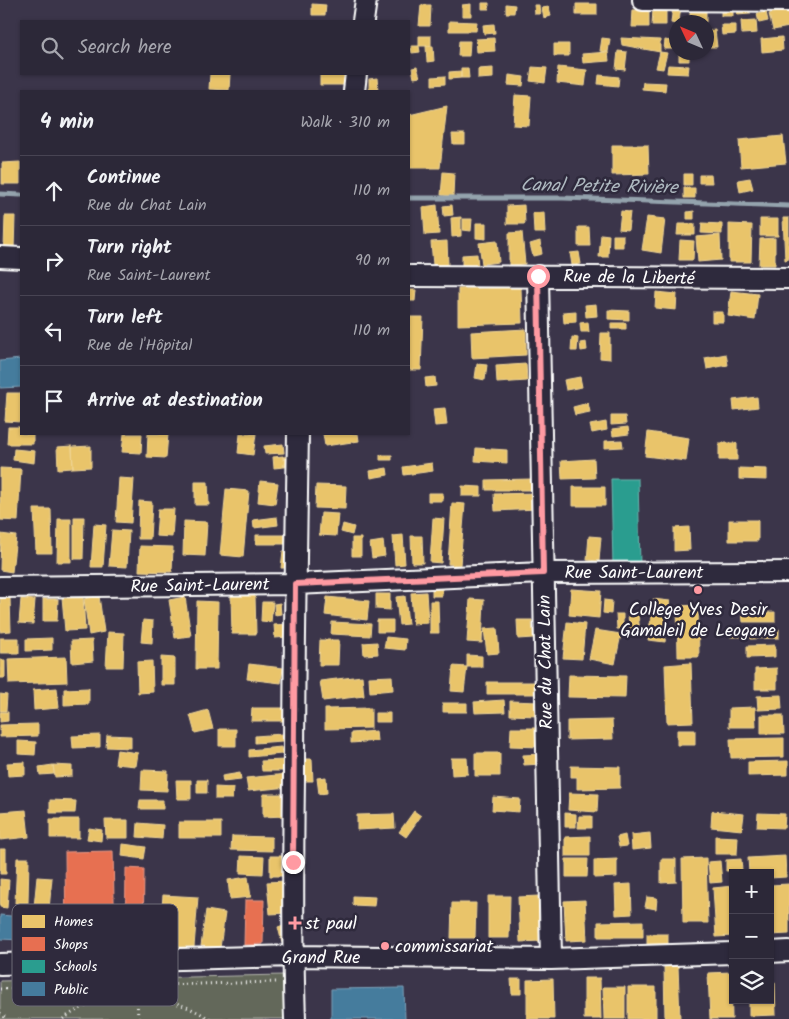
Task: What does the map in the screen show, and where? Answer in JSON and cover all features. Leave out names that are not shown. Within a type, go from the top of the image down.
[{"type":"street","points":[[363,20],[366,0]]},
{"type":"street","points":[[643,0],[789,1]]},
{"type":"street","points":[[354,90],[356,75]]},
{"type":"street","points":[[0,257],[20,258]]},
{"type":"street","name":"Rue de la Liberté","points":[[410,276],[789,278]]},
{"type":"street","name":"Rue du Chat Lain","points":[[538,276],[551,959]]},
{"type":"street","points":[[295,1019],[292,956],[298,435]]},
{"type":"street","name":"Rue Saint-Laurent","points":[[0,586],[295,584],[543,573],[789,572]]},
{"type":"street","points":[[774,952],[789,951]]},
{"type":"street","name":"Grand Rue","points":[[178,959],[292,956],[551,959],[729,953]]},
{"type":"path","points":[[178,985],[276,982],[276,991]]},
{"type":"path","points":[[178,1002],[196,1010],[210,1019]]},
{"type":"path","points":[[62,1019],[87,1006]]},
{"type":"path","points":[[137,1006],[138,1019]]},
{"type":"path","points":[[0,1013],[7,1019]]},
{"type":"green space","points":[[284,975],[285,1019],[0,1019],[0,981],[12,981],[12,1006],[178,1006],[178,977]]},
{"type":"building: Homes","points":[[482,3],[489,3],[489,9],[482,9]]},
{"type":"building: Homes","points":[[312,4],[326,5],[325,15],[312,15]]},
{"type":"building: Homes","points":[[471,4],[471,16],[462,16],[462,5]]},
{"type":"building: Homes","points":[[506,4],[515,5],[514,13],[506,13]]},
{"type":"building: Homes","points":[[576,4],[597,4],[597,15],[576,15]]},
{"type":"building: Homes","points":[[421,5],[431,5],[430,26],[419,26]]},
{"type":"building: Homes","points":[[534,5],[539,5],[540,14],[535,14]]},
{"type":"building: Homes","points":[[673,5],[681,6],[680,15],[672,15]]},
{"type":"building: Homes","points":[[750,5],[750,14],[737,15],[736,6]]},
{"type":"building: Homes","points":[[721,6],[733,6],[733,16],[721,16]]},
{"type":"building: Homes","points":[[549,7],[551,16],[544,18],[542,8]]},
{"type":"building: Homes","points":[[690,7],[706,7],[706,15],[690,15]]},
{"type":"building: Homes","points":[[653,9],[666,9],[666,25],[652,25]]},
{"type":"building: Homes","points":[[789,9],[789,27],[773,30],[769,14]]},
{"type":"building: Homes","points":[[633,10],[649,10],[649,27],[632,27]]},
{"type":"building: Homes","points":[[766,12],[768,21],[759,23],[757,14]]},
{"type":"building: Homes","points":[[756,20],[757,33],[742,34],[741,21]]},
{"type":"building: Homes","points":[[449,21],[477,22],[476,31],[449,31]]},
{"type":"building: Homes","points":[[494,24],[495,33],[484,34],[483,25]]},
{"type":"building: Homes","points":[[721,25],[736,25],[736,34],[722,35]]},
{"type":"building: Homes","points":[[715,30],[717,47],[714,47]]},
{"type":"building: Homes","points":[[419,36],[431,36],[431,46],[419,46]]},
{"type":"building: Homes","points":[[782,37],[783,50],[762,52],[761,39]]},
{"type":"building: Homes","points":[[494,38],[495,51],[477,52],[476,39]]},
{"type":"building: Homes","points":[[602,38],[610,39],[608,52],[600,51]]},
{"type":"building: Homes","points":[[621,38],[660,40],[660,52],[622,45]]},
{"type":"building: Homes","points":[[665,40],[669,41],[669,49],[664,49]]},
{"type":"building: Homes","points":[[459,41],[470,41],[469,56],[458,56]]},
{"type":"building: Homes","points":[[554,44],[569,44],[569,56],[554,56]]},
{"type":"building: Homes","points":[[411,46],[419,46],[420,52],[412,53]]},
{"type":"building: Homes","points":[[426,46],[433,46],[434,61],[427,62]]},
{"type":"building: Homes","points":[[618,51],[627,52],[625,70],[616,69]]},
{"type":"building: Homes","points":[[608,52],[609,61],[583,63],[582,54]]},
{"type":"building: Homes","points":[[660,52],[667,53],[663,69],[656,68]]},
{"type":"building: Homes","points":[[668,65],[689,66],[688,74],[667,73]]},
{"type":"building: Homes","points":[[417,67],[420,77],[414,78],[412,68]]},
{"type":"building: Homes","points":[[532,67],[547,68],[545,83],[530,81]]},
{"type":"building: Homes","points":[[558,67],[587,70],[585,86],[557,83]]},
{"type":"building: Homes","points":[[461,68],[468,68],[469,78],[461,78]]},
{"type":"building: Homes","points":[[493,68],[493,78],[478,79],[478,69]]},
{"type":"building: Homes","points":[[461,71],[461,78],[449,79],[449,72]]},
{"type":"building: Homes","points":[[210,75],[230,75],[229,90],[209,89]]},
{"type":"building: Homes","points":[[320,75],[354,75],[354,85],[320,85]]},
{"type":"building: Homes","points":[[509,75],[524,77],[523,86],[508,85]]},
{"type":"building: Homes","points":[[599,75],[619,77],[618,86],[598,84]]},
{"type":"building: Homes","points":[[445,76],[445,84],[432,85],[432,77]]},
{"type":"building: Homes","points":[[377,78],[378,90],[369,90],[369,79]]},
{"type":"building: Homes","points":[[643,82],[666,83],[665,91],[642,89]]},
{"type":"building: Homes","points":[[515,95],[531,96],[529,126],[513,125]]},
{"type":"building: Homes","points":[[447,106],[440,168],[410,168],[410,115]]},
{"type":"building: Homes","points":[[452,134],[465,134],[465,144],[453,144]]},
{"type":"building: Homes","points":[[783,136],[786,163],[741,167],[739,140]]},
{"type":"building: Homes","points":[[612,145],[648,145],[649,174],[612,175]]},
{"type":"building: Homes","points":[[20,162],[20,184],[2,184],[2,163]]},
{"type":"building: Homes","points":[[443,172],[454,173],[453,196],[441,195]]},
{"type":"building: Homes","points":[[684,174],[692,174],[692,185],[684,185]]},
{"type":"building: Homes","points":[[699,175],[711,175],[712,183],[699,183]]},
{"type":"building: Homes","points":[[750,178],[753,189],[740,192],[738,180]]},
{"type":"building: Homes","points":[[684,188],[695,188],[695,198],[684,198]]},
{"type":"building: Homes","points":[[437,205],[439,234],[425,235],[423,207]]},
{"type":"building: Homes","points":[[452,205],[453,215],[444,216],[443,206]]},
{"type":"building: Homes","points":[[524,205],[525,224],[507,224],[507,206]]},
{"type":"building: Homes","points":[[621,211],[630,212],[628,230],[619,229]]},
{"type":"building: Homes","points":[[694,211],[694,219],[687,219],[687,212]]},
{"type":"building: Homes","points":[[544,212],[545,233],[534,233],[533,213]]},
{"type":"building: Homes","points":[[5,216],[15,216],[14,250],[4,249]]},
{"type":"building: Homes","points":[[461,217],[461,236],[452,237],[451,218]]},
{"type":"building: Homes","points":[[647,217],[665,219],[661,253],[642,250]]},
{"type":"building: Homes","points":[[783,218],[789,218],[789,259],[785,260]]},
{"type":"building: Homes","points":[[463,219],[472,219],[471,231],[463,230]]},
{"type":"building: Homes","points":[[760,219],[778,219],[778,236],[760,236]]},
{"type":"building: Homes","points":[[476,223],[486,223],[486,239],[476,238]]},
{"type":"building: Homes","points":[[702,223],[722,224],[722,234],[701,233]]},
{"type":"building: Homes","points":[[678,224],[695,224],[695,235],[677,235]]},
{"type":"building: Homes","points":[[729,224],[752,225],[751,262],[729,262]]},
{"type":"building: Homes","points":[[578,227],[589,227],[590,246],[578,246]]},
{"type":"building: Homes","points":[[522,232],[525,264],[509,265],[509,233]]},
{"type":"building: Homes","points":[[601,234],[609,235],[608,257],[599,257]]},
{"type":"building: Homes","points":[[613,235],[623,235],[623,247],[613,247]]},
{"type":"building: Homes","points":[[720,235],[721,260],[698,262],[696,237]]},
{"type":"building: Homes","points":[[775,238],[775,265],[759,265],[760,239]]},
{"type":"building: Homes","points":[[680,240],[694,241],[693,260],[679,260]]},
{"type":"building: Homes","points":[[447,241],[448,265],[433,265],[431,242]]},
{"type":"building: Homes","points":[[497,241],[499,262],[482,264],[479,243]]},
{"type":"building: Homes","points":[[540,241],[542,254],[533,256],[530,244]]},
{"type":"building: Homes","points":[[579,252],[581,264],[572,265],[570,253]]},
{"type":"building: Homes","points":[[477,254],[478,268],[462,268],[462,255]]},
{"type":"building: Homes","points":[[521,287],[522,323],[458,325],[458,289]]},
{"type":"building: Homes","points":[[410,290],[416,290],[415,301],[410,301]]},
{"type":"building: Homes","points":[[731,291],[758,294],[755,320],[728,316]]},
{"type":"building: Homes","points":[[656,292],[677,294],[676,310],[655,308]]},
{"type":"building: Homes","points":[[596,304],[597,316],[586,317],[585,305]]},
{"type":"building: Homes","points":[[608,310],[629,311],[629,320],[608,319]]},
{"type":"building: Homes","points":[[576,311],[576,322],[564,323],[563,312]]},
{"type":"building: Homes","points":[[712,312],[723,312],[723,322],[712,322]]},
{"type":"building: Homes","points":[[410,317],[423,317],[421,370],[410,370]]},
{"type":"building: Homes","points":[[588,322],[589,332],[581,332],[580,323]]},
{"type":"building: Homes","points":[[611,323],[626,323],[626,329],[611,329]]},
{"type":"building: Homes","points":[[526,329],[526,355],[472,358],[471,332]]},
{"type":"building: Homes","points":[[601,333],[610,333],[610,359],[600,358]]},
{"type":"building: Homes","points":[[572,337],[578,338],[577,351],[571,351]]},
{"type":"building: Homes","points":[[586,342],[587,350],[581,351],[580,343]]},
{"type":"building: Homes","points":[[726,354],[728,365],[707,369],[705,358]]},
{"type":"building: Homes","points":[[477,364],[487,365],[485,380],[475,378]]},
{"type":"building: Homes","points":[[526,364],[527,381],[497,383],[496,366]]},
{"type":"building: Homes","points":[[435,377],[436,386],[426,387],[425,378]]},
{"type":"building: Homes","points":[[580,377],[582,387],[566,390],[564,380]]},
{"type":"building: Homes","points":[[7,393],[20,393],[20,422],[5,421]]},
{"type":"building: Homes","points":[[757,397],[758,407],[734,410],[733,400]]},
{"type":"building: Homes","points":[[588,403],[590,412],[575,415],[573,407]]},
{"type":"building: Homes","points":[[445,408],[447,425],[435,426],[433,409]]},
{"type":"building: Homes","points":[[611,416],[625,416],[626,424],[611,425]]},
{"type":"building: Homes","points":[[606,422],[607,430],[592,433],[590,425]]},
{"type":"building: Homes","points":[[8,427],[20,427],[20,435],[33,435],[33,444],[7,444]]},
{"type":"building: Homes","points":[[628,427],[629,434],[613,436],[612,429]]},
{"type":"building: Homes","points":[[648,432],[689,438],[686,461],[645,456]]},
{"type":"building: Homes","points":[[124,435],[142,435],[141,453],[122,452]]},
{"type":"building: Homes","points":[[148,435],[168,435],[166,458],[147,457]]},
{"type":"building: Homes","points":[[240,435],[256,435],[253,455],[238,453]]},
{"type":"building: Homes","points":[[323,435],[358,435],[359,441],[325,446]]},
{"type":"building: Homes","points":[[622,440],[623,447],[605,448],[605,441]]},
{"type":"building: Homes","points":[[719,443],[737,443],[737,460],[719,460]]},
{"type":"building: Homes","points":[[283,444],[284,453],[265,454],[264,446]]},
{"type":"building: Homes","points":[[72,446],[73,468],[58,469],[57,447]]},
{"type":"building: Homes","points":[[91,446],[91,467],[73,468],[72,447]]},
{"type":"building: Homes","points":[[476,448],[507,450],[507,463],[475,461]]},
{"type":"building: Homes","points":[[14,449],[35,451],[34,463],[13,460]]},
{"type":"building: Homes","points":[[380,455],[392,455],[392,460],[380,460]]},
{"type":"building: Homes","points":[[283,456],[284,467],[274,468],[273,457]]},
{"type":"building: Homes","points":[[294,456],[295,466],[284,467],[283,457]]},
{"type":"building: Homes","points":[[594,459],[595,478],[562,479],[561,461]]},
{"type":"building: Homes","points":[[432,463],[433,471],[404,475],[403,467]]},
{"type":"building: Homes","points":[[0,468],[21,469],[18,521],[0,520]]},
{"type":"building: Homes","points":[[387,468],[388,475],[371,478],[370,471]]},
{"type":"building: Homes","points":[[739,468],[767,469],[767,480],[739,479]]},
{"type":"building: Homes","points":[[119,478],[134,479],[131,523],[116,522]]},
{"type":"building: Homes","points":[[532,479],[532,490],[486,490],[486,480]]},
{"type":"building: Homes","points":[[260,481],[278,483],[275,504],[258,502]]},
{"type":"building: Homes","points":[[195,482],[208,482],[209,505],[195,505]]},
{"type":"building: Homes","points":[[316,485],[346,486],[345,509],[315,508]]},
{"type":"building: Homes","points":[[462,486],[481,487],[481,496],[462,496]]},
{"type":"building: Homes","points":[[573,487],[605,487],[605,506],[573,506]]},
{"type":"building: Homes","points":[[226,489],[249,491],[243,557],[220,555]]},
{"type":"building: Homes","points":[[428,493],[443,493],[443,501],[428,501]]},
{"type":"building: Homes","points":[[537,493],[537,509],[495,511],[494,494]]},
{"type":"building: Homes","points":[[139,501],[152,502],[150,539],[138,539]]},
{"type":"building: Homes","points":[[452,503],[465,504],[460,565],[448,564]]},
{"type":"building: Homes","points":[[34,509],[51,509],[52,553],[36,553]]},
{"type":"building: Homes","points":[[158,509],[174,509],[172,537],[156,536]]},
{"type":"building: Homes","points":[[321,513],[338,514],[336,536],[319,535]]},
{"type":"building: Homes","points":[[74,517],[84,517],[83,559],[74,559]]},
{"type":"building: Homes","points":[[277,517],[278,525],[254,528],[253,520]]},
{"type":"building: Homes","points":[[433,518],[444,519],[441,563],[430,562]]},
{"type":"building: Homes","points":[[58,519],[71,519],[71,562],[57,562]]},
{"type":"building: Homes","points":[[729,520],[758,520],[758,541],[729,541]]},
{"type":"building: Homes","points":[[184,521],[207,522],[205,556],[183,555]]},
{"type":"building: Homes","points":[[94,524],[106,525],[103,567],[91,567]]},
{"type":"building: Homes","points":[[343,524],[354,527],[352,535],[341,532]]},
{"type":"building: Homes","points":[[689,527],[690,550],[674,551],[674,528]]},
{"type":"building: Homes","points":[[112,530],[129,531],[127,567],[109,566]]},
{"type":"building: Homes","points":[[1,534],[16,536],[12,572],[0,570]]},
{"type":"building: Homes","points":[[256,535],[286,535],[286,544],[256,544]]},
{"type":"building: Homes","points":[[403,535],[405,564],[395,565],[393,536]]},
{"type":"building: Homes","points":[[411,536],[422,536],[423,563],[412,563]]},
{"type":"building: Homes","points":[[589,536],[601,537],[599,561],[587,560]]},
{"type":"building: Homes","points":[[352,538],[361,538],[361,556],[352,556]]},
{"type":"building: Homes","points":[[383,541],[385,556],[372,558],[370,543]]},
{"type":"building: Homes","points":[[140,546],[173,547],[172,572],[139,571]]},
{"type":"building: Homes","points":[[283,551],[291,552],[289,568],[281,568]]},
{"type":"building: Homes","points":[[442,589],[442,596],[432,596],[432,590]]},
{"type":"building: Homes","points":[[571,589],[601,591],[599,618],[569,615]]},
{"type":"building: Homes","points":[[426,592],[428,623],[413,624],[411,593]]},
{"type":"building: Homes","points":[[376,594],[390,594],[390,610],[376,609]]},
{"type":"building: Homes","points":[[83,596],[85,630],[65,631],[62,597]]},
{"type":"building: Homes","points":[[99,596],[104,632],[89,635],[84,599]]},
{"type":"building: Homes","points":[[231,596],[255,596],[256,634],[232,634]]},
{"type":"building: Homes","points":[[405,596],[408,624],[399,625],[396,597]]},
{"type":"building: Homes","points":[[185,597],[191,636],[175,638],[169,600]]},
{"type":"building: Homes","points":[[327,597],[369,601],[367,620],[325,615]]},
{"type":"building: Homes","points":[[10,598],[11,631],[0,632],[0,599]]},
{"type":"building: Homes","points":[[21,599],[35,600],[33,624],[19,623]]},
{"type":"building: Homes","points":[[43,599],[58,599],[57,621],[43,621]]},
{"type":"building: Homes","points":[[470,599],[484,600],[482,643],[467,642]]},
{"type":"building: Homes","points":[[653,599],[670,601],[665,642],[648,640]]},
{"type":"building: Homes","points":[[604,600],[612,601],[611,614],[603,613]]},
{"type":"building: Homes","points":[[197,601],[218,602],[217,669],[196,669]]},
{"type":"building: Homes","points":[[430,601],[438,601],[439,633],[430,633]]},
{"type":"building: Homes","points":[[262,602],[273,602],[271,622],[261,621]]},
{"type":"building: Homes","points":[[280,603],[281,614],[275,615],[274,604]]},
{"type":"building: Homes","points":[[698,605],[699,657],[678,657],[677,606]]},
{"type":"building: Homes","points":[[775,612],[775,622],[743,622],[742,613]]},
{"type":"building: Homes","points":[[616,614],[623,614],[623,629],[617,629]]},
{"type":"building: Homes","points":[[638,614],[640,633],[630,634],[628,615]]},
{"type":"building: Homes","points":[[143,620],[153,621],[152,643],[141,642]]},
{"type":"building: Homes","points":[[377,620],[393,620],[393,632],[377,632]]},
{"type":"building: Homes","points":[[517,620],[532,620],[533,638],[518,639]]},
{"type":"building: Homes","points":[[332,622],[371,624],[370,636],[331,634]]},
{"type":"building: Homes","points":[[567,622],[585,624],[582,659],[563,658]]},
{"type":"building: Homes","points":[[287,624],[288,637],[275,638],[274,625]]},
{"type":"building: Homes","points":[[497,628],[499,653],[487,654],[484,629]]},
{"type":"building: Homes","points":[[743,628],[744,637],[730,637],[730,629]]},
{"type":"building: Homes","points":[[779,629],[779,638],[750,639],[750,630]]},
{"type":"building: Homes","points":[[595,630],[621,634],[615,664],[589,659]]},
{"type":"building: Homes","points":[[108,632],[124,633],[123,667],[106,667]]},
{"type":"building: Homes","points":[[386,637],[406,639],[405,650],[384,648]]},
{"type":"building: Homes","points":[[0,638],[19,638],[19,653],[0,653]]},
{"type":"building: Homes","points":[[52,638],[52,650],[26,651],[26,639]]},
{"type":"building: Homes","points":[[92,640],[93,661],[72,663],[71,641]]},
{"type":"building: Homes","points":[[320,640],[339,640],[338,665],[319,665]]},
{"type":"building: Homes","points":[[377,642],[378,654],[364,655],[363,643]]},
{"type":"building: Homes","points":[[775,645],[775,657],[747,658],[747,646]]},
{"type":"building: Homes","points":[[467,655],[482,656],[482,667],[467,667]]},
{"type":"building: Homes","points":[[66,657],[67,682],[9,684],[8,659]]},
{"type":"building: Homes","points":[[161,657],[175,658],[175,685],[161,685]]},
{"type":"building: Homes","points":[[0,660],[5,660],[5,678],[0,678]]},
{"type":"building: Homes","points":[[152,661],[153,692],[138,693],[137,662]]},
{"type":"building: Homes","points":[[691,663],[693,722],[667,723],[665,665]]},
{"type":"building: Homes","points":[[249,664],[283,668],[281,683],[247,679]]},
{"type":"building: Homes","points":[[453,666],[467,667],[464,692],[451,691]]},
{"type":"building: Homes","points":[[777,668],[777,689],[755,689],[755,669]]},
{"type":"building: Homes","points":[[569,675],[626,676],[625,698],[568,697]]},
{"type":"building: Homes","points":[[362,676],[364,696],[323,701],[320,681]]},
{"type":"building: Homes","points":[[392,676],[393,690],[370,692],[369,677]]},
{"type":"building: Homes","points":[[487,682],[536,682],[536,694],[487,694]]},
{"type":"building: Homes","points":[[57,688],[59,708],[34,710],[33,690]]},
{"type":"building: Homes","points":[[89,688],[89,704],[64,705],[64,689]]},
{"type":"building: Homes","points":[[0,694],[7,695],[6,711],[0,711]]},
{"type":"building: Homes","points":[[781,695],[782,709],[758,710],[757,696]]},
{"type":"building: Homes","points":[[504,700],[505,712],[475,713],[474,702]]},
{"type":"building: Homes","points":[[510,701],[538,702],[537,716],[510,715]]},
{"type":"building: Homes","points":[[443,703],[467,703],[467,712],[443,712]]},
{"type":"building: Homes","points":[[755,707],[756,727],[729,727],[729,708]]},
{"type":"building: Homes","points":[[252,708],[286,708],[285,721],[251,721]]},
{"type":"building: Homes","points":[[371,708],[371,728],[325,729],[325,709]]},
{"type":"building: Homes","points":[[208,710],[213,729],[195,733],[190,715]]},
{"type":"building: Homes","points":[[0,712],[8,712],[8,721],[0,722]]},
{"type":"building: Homes","points":[[375,713],[390,713],[390,722],[375,722]]},
{"type":"building: Homes","points":[[761,715],[783,715],[784,734],[761,734]]},
{"type":"building: Homes","points":[[612,720],[613,739],[567,740],[567,721]]},
{"type":"building: Homes","points":[[38,724],[38,736],[0,737],[0,725]]},
{"type":"building: Homes","points":[[511,728],[540,728],[540,747],[510,746]]},
{"type":"building: Homes","points":[[219,729],[236,729],[236,746],[219,746]]},
{"type":"building: Homes","points":[[677,730],[695,730],[695,745],[677,745]]},
{"type":"building: Homes","points":[[376,731],[377,741],[351,743],[351,733]]},
{"type":"building: Homes","points":[[282,734],[282,741],[255,743],[255,736]]},
{"type":"building: Homes","points":[[100,735],[100,747],[73,748],[72,736]]},
{"type":"building: Homes","points":[[107,735],[131,736],[131,748],[106,747]]},
{"type":"building: Homes","points":[[784,738],[784,757],[731,758],[730,739]]},
{"type":"building: Homes","points":[[18,741],[36,742],[35,755],[18,754]]},
{"type":"building: Homes","points":[[281,747],[282,754],[249,757],[249,750]]},
{"type":"building: Homes","points":[[117,750],[138,753],[136,766],[115,764]]},
{"type":"building: Homes","points":[[475,753],[500,753],[500,776],[475,776]]},
{"type":"building: Homes","points":[[542,754],[542,764],[524,765],[523,755]]},
{"type":"building: Homes","points":[[451,758],[467,758],[468,774],[452,775]]},
{"type":"building: Homes","points":[[304,759],[312,759],[313,781],[305,781]]},
{"type":"building: Homes","points":[[285,760],[285,771],[262,771],[261,761]]},
{"type":"building: Homes","points":[[788,761],[788,775],[748,776],[748,762]]},
{"type":"building: Homes","points":[[25,762],[25,775],[8,776],[7,763]]},
{"type":"building: Homes","points":[[53,765],[54,774],[40,775],[39,767]]},
{"type":"building: Homes","points":[[53,765],[72,766],[72,776],[55,777]]},
{"type":"building: Homes","points":[[571,766],[620,767],[620,788],[577,789],[577,777],[571,777]]},
{"type":"building: Homes","points":[[142,770],[168,771],[167,791],[141,790]]},
{"type":"building: Homes","points":[[240,773],[241,780],[223,782],[222,776]]},
{"type":"building: Homes","points":[[287,774],[289,787],[248,791],[246,778]]},
{"type":"building: Homes","points":[[326,777],[327,793],[319,794],[317,778]]},
{"type":"building: Homes","points":[[176,780],[191,780],[191,799],[177,799]]},
{"type":"building: Homes","points":[[197,780],[207,780],[207,793],[197,793]]},
{"type":"building: Homes","points":[[215,787],[233,788],[232,799],[215,799]]},
{"type":"building: Homes","points":[[569,793],[598,794],[597,812],[568,810]]},
{"type":"building: Homes","points":[[263,794],[283,794],[284,816],[263,817]]},
{"type":"building: Homes","points":[[493,797],[520,799],[519,812],[492,810]]},
{"type":"building: Homes","points":[[50,800],[76,801],[75,813],[50,813]]},
{"type":"building: Homes","points":[[140,800],[163,800],[163,809],[139,809]]},
{"type":"building: Homes","points":[[26,810],[29,837],[0,840],[0,812]]},
{"type":"building: Homes","points":[[414,811],[421,816],[406,837],[399,832]]},
{"type":"building: Homes","points":[[712,811],[744,814],[742,830],[711,827]]},
{"type":"building: Homes","points":[[565,813],[576,814],[576,827],[565,827]]},
{"type":"building: Homes","points":[[758,813],[785,814],[784,828],[757,827]]},
{"type":"building: Homes","points":[[394,814],[395,828],[357,830],[357,815]]},
{"type":"building: Homes","points":[[579,816],[592,816],[592,828],[578,828]]},
{"type":"building: Homes","points":[[50,819],[79,819],[79,838],[50,838]]},
{"type":"building: Homes","points":[[105,820],[128,820],[128,838],[106,838]]},
{"type":"building: Homes","points":[[179,822],[221,822],[221,838],[179,838]]},
{"type":"building: Homes","points":[[138,823],[163,825],[162,839],[137,837]]},
{"type":"building: Homes","points":[[89,828],[102,830],[101,841],[87,839]]},
{"type":"building: Homes","points":[[650,833],[651,848],[632,850],[631,835]]},
{"type":"building: Homes","points":[[625,835],[627,846],[619,847],[617,837]]},
{"type":"building: Homes","points":[[232,836],[272,837],[272,851],[231,850]]},
{"type":"building: Homes","points":[[590,836],[590,856],[565,856],[565,837]]},
{"type":"building: Homes","points":[[715,836],[738,837],[737,854],[715,854]]},
{"type":"building: Homes","points":[[123,844],[146,847],[144,859],[122,856]]},
{"type":"building: Homes","points":[[0,849],[6,849],[6,874],[0,874]]},
{"type":"building: Homes","points":[[241,856],[264,857],[263,874],[240,873]]},
{"type":"building: Homes","points":[[270,856],[289,856],[289,876],[270,876]]},
{"type":"building: Homes","points":[[785,856],[786,877],[774,878],[774,869],[749,869],[748,858]]},
{"type":"building: Homes","points":[[17,858],[29,858],[28,903],[15,903]]},
{"type":"building: Homes","points":[[706,858],[708,923],[683,923],[682,859]]},
{"type":"building: Homes","points":[[566,859],[588,859],[587,877],[566,877]]},
{"type":"building: Homes","points":[[617,859],[617,877],[594,878],[594,860]]},
{"type":"building: Homes","points":[[661,859],[676,859],[676,882],[661,883]]},
{"type":"building: Homes","points":[[741,859],[742,869],[729,869],[729,871],[726,871],[726,860]]},
{"type":"building: Homes","points":[[720,861],[722,882],[710,883],[708,862]]},
{"type":"building: Homes","points":[[37,877],[52,878],[49,904],[34,904]]},
{"type":"building: Homes","points":[[248,877],[251,897],[230,899],[228,880]]},
{"type":"building: Homes","points":[[0,879],[9,880],[7,908],[0,907]]},
{"type":"building: Homes","points":[[286,881],[288,913],[270,914],[267,882]]},
{"type":"building: Homes","points":[[631,884],[632,914],[616,915],[615,885]]},
{"type":"building: Homes","points":[[789,884],[789,934],[774,935],[774,885]]},
{"type":"building: Homes","points":[[729,886],[729,936],[716,937],[713,888]]},
{"type":"building: Homes","points":[[163,895],[198,897],[194,947],[178,947],[178,904],[162,904]]},
{"type":"building: Homes","points":[[353,896],[375,897],[374,906],[353,905]]},
{"type":"building: Homes","points":[[488,896],[510,896],[509,938],[488,938]]},
{"type":"building: Homes","points":[[539,896],[541,941],[520,942],[518,897]]},
{"type":"building: Homes","points":[[647,897],[657,898],[656,909],[645,907]]},
{"type":"building: Homes","points":[[585,900],[587,940],[566,941],[564,901]]},
{"type":"building: Homes","points":[[452,903],[476,903],[475,938],[451,938]]},
{"type":"building: Homes","points":[[206,910],[225,913],[220,948],[201,946]]},
{"type":"building: Homes","points":[[643,921],[643,937],[598,937],[598,922]]},
{"type":"building: Homes","points":[[286,924],[291,941],[282,943],[278,927]]},
{"type":"building: Homes","points":[[647,934],[668,934],[668,944],[647,944]]},
{"type":"building: Homes","points":[[664,966],[678,966],[680,1019],[665,1019]]},
{"type":"building: Homes","points":[[729,972],[729,1004],[732,1004],[732,1019],[710,1019],[708,973]]},
{"type":"building: Homes","points":[[584,978],[600,978],[601,1019],[584,1019]]},
{"type":"building: Homes","points":[[511,979],[521,979],[521,994],[512,994]]},
{"type":"building: Homes","points":[[553,979],[554,1019],[527,1019],[527,980]]},
{"type":"building: Homes","points":[[775,982],[776,1015],[749,1016],[749,1004],[774,1004]]},
{"type":"building: Homes","points":[[603,987],[625,987],[625,1019],[604,1019]]},
{"type":"building: Homes","points":[[628,987],[656,987],[656,1019],[628,1019]]},
{"type":"building: Shops","points":[[113,851],[114,904],[66,904],[65,852]]},
{"type":"building: Shops","points":[[126,868],[144,869],[144,904],[126,904]]},
{"type":"building: Shops","points":[[245,900],[264,900],[263,944],[244,945]]},
{"type":"building: Schools","points":[[611,479],[638,479],[640,564],[613,565]]},
{"type":"building: Public","points":[[20,359],[20,387],[0,388],[0,361]]},
{"type":"building: Public","points":[[0,915],[12,916],[12,940],[0,939]]},
{"type":"building: Public","points":[[404,988],[405,1019],[331,1019],[331,989]]},
{"type":"waterway","name":"Canal Petite Rivière","points":[[0,194],[20,195]]},
{"type":"waterway","name":"Canal Petite Rivière","points":[[410,198],[563,198],[789,206]]},
{"type":"place","name":"College Yves Desir Gamaleil de Leogane","points":[[698,590]]},
{"type":"place","name":"st paul","points":[[295,923]]},
{"type":"place","name":"commissariat","points":[[385,946]]},
{"type":"route","points":[[293,862],[295,584],[543,573],[538,276]]}]
